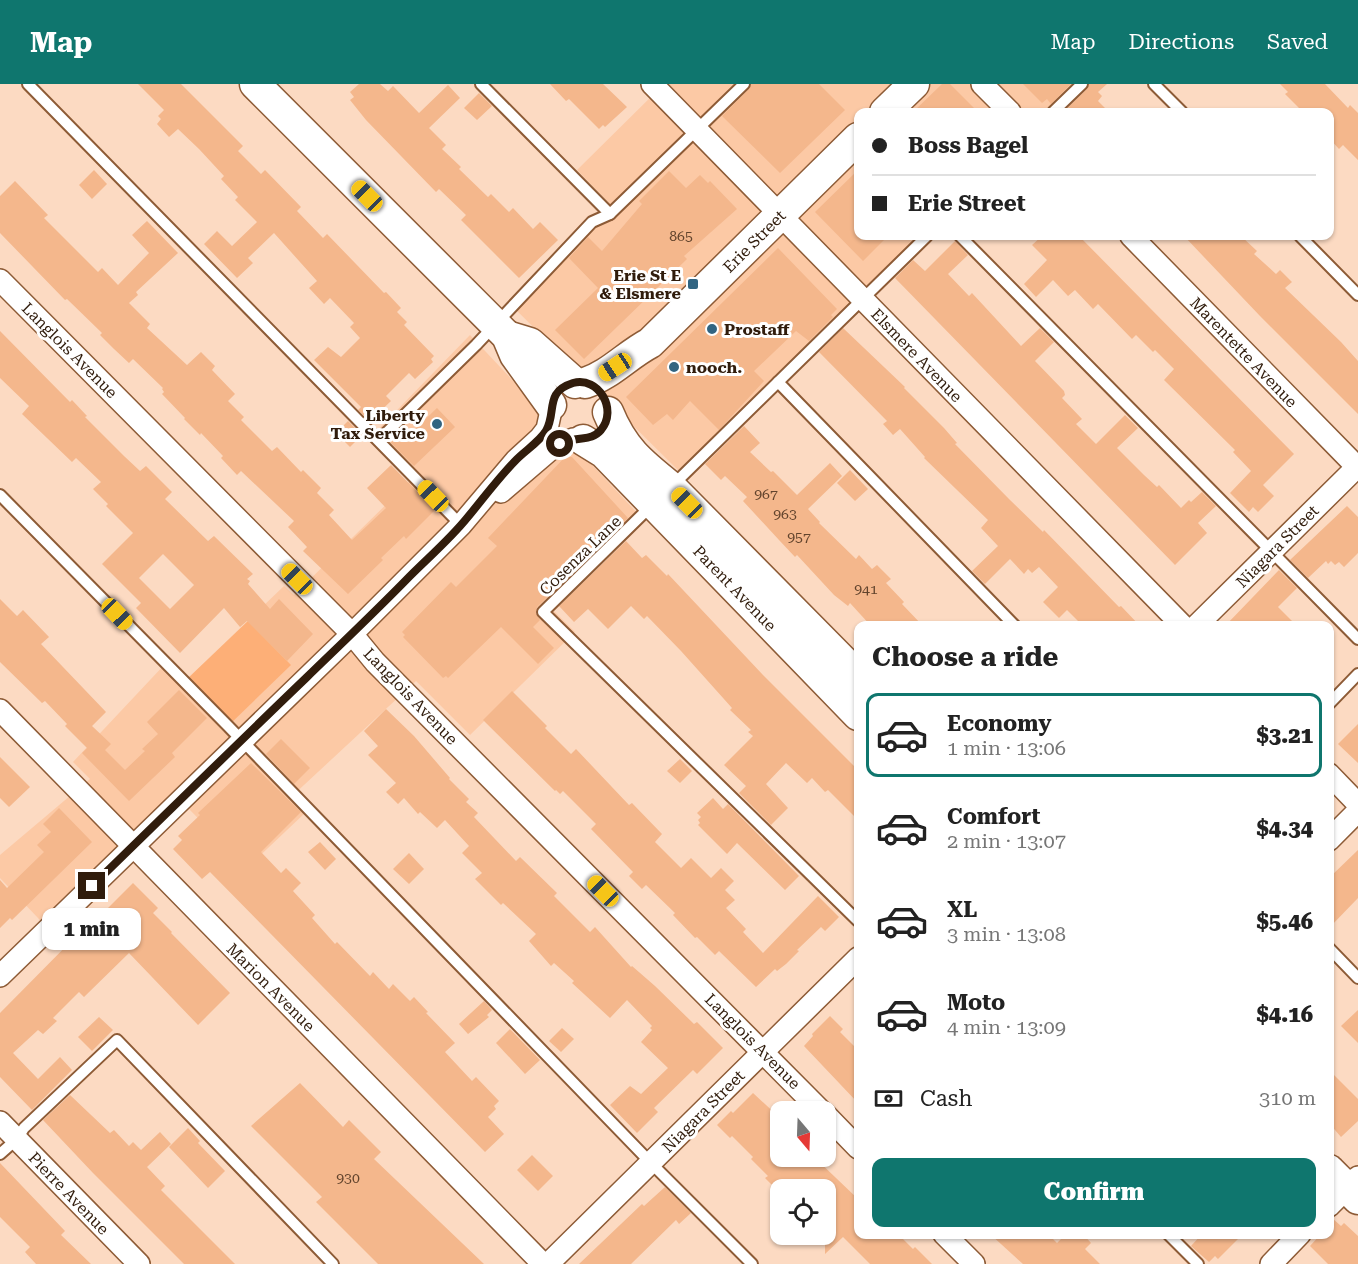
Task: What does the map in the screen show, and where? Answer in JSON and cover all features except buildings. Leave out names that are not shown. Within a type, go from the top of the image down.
[{"type":"street","points":[[255,84],[501,330],[551,410],[553,424],[559,432],[578,440]]},
{"type":"street","name":"Elsmere Avenue","points":[[652,84],[1178,621]]},
{"type":"street","points":[[889,108],[914,84]]},
{"type":"street","points":[[982,84],[1006,108]]},
{"type":"street","name":"Erie Street","points":[[580,382],[604,374],[631,353],[650,343],[854,142]]},
{"type":"street","name":"Marentette Avenue","points":[[1135,240],[1358,467]]},
{"type":"street","name":"Langlois Avenue","points":[[0,280],[352,634],[375,662],[812,1101]]},
{"type":"street","points":[[461,525],[550,450],[593,437],[606,422],[608,408],[602,393],[594,386],[580,382],[530,343],[501,330]]},
{"type":"street","name":"Erie Street","points":[[608,408],[618,386],[645,357],[650,343]]},
{"type":"street","points":[[0,976],[461,525],[516,460],[547,429],[555,395],[561,388],[580,382]]},
{"type":"street","name":"Parent Avenue","points":[[608,408],[622,442],[642,464],[662,495]]},
{"type":"street","name":"Parent Avenue","points":[[578,440],[604,453],[662,495],[726,561],[844,675],[854,704]]},
{"type":"street","name":"Niagara Street","points":[[1201,621],[1358,467]]},
{"type":"street","name":"Marion Avenue","points":[[0,710],[546,1264]]},
{"type":"street","points":[[1334,779],[1358,804]]},
{"type":"street","points":[[1334,835],[1358,811]]},
{"type":"street","name":"Niagara Street","points":[[546,1264],[854,962]]},
{"type":"street","name":"Pierre Avenue","points":[[0,1122],[139,1264]]},
{"type":"street","name":"Langlois Avenue","points":[[836,1125],[854,1144]]},
{"type":"street","points":[[949,1239],[974,1264]]},
{"type":"street","points":[[1271,1264],[1295,1239]]},
{"type":"lane","points":[[28,84],[461,525]]},
{"type":"lane","points":[[481,84],[610,214]]},
{"type":"lane","points":[[379,440],[501,330],[592,222],[610,214],[744,84]]},
{"type":"lane","points":[[1057,108],[1082,84]]},
{"type":"lane","points":[[1154,84],[1178,108]]},
{"type":"lane","name":"Cosenza Lane","points":[[854,917],[543,612],[923,240]]},
{"type":"lane","points":[[964,240],[1358,639]]},
{"type":"lane","points":[[1304,240],[1358,296]]},
{"type":"lane","points":[[778,382],[1010,621]]},
{"type":"lane","points":[[0,495],[752,1264]]},
{"type":"lane","points":[[1334,699],[1358,674]]},
{"type":"lane","points":[[1334,953],[1358,978]]},
{"type":"lane","points":[[0,1154],[17,1139],[24,1128],[117,1040],[333,1264]]},
{"type":"lane","points":[[1173,1239],[1198,1264]]},
{"type":"shaded area","points":[[664,84],[1077,84],[1052,108],[854,108],[854,240],[919,240],[681,473],[509,303],[609,203],[577,170]]},
{"type":"shaded area","points":[[470,335],[641,517],[551,608],[575,632],[470,735],[416,681],[290,798],[305,813],[247,868],[188,808],[57,938],[0,878],[0,855],[90,779],[73,762],[166,663],[184,682],[284,586],[294,595],[410,481],[368,440]]},
{"type":"shaded area","points":[[248,621],[291,665],[228,726],[184,682]]},
{"type":"place","name":"Erie St E & Elsmere","points":[[693,284]]},
{"type":"place","name":"Prostaff","points":[[712,329]]},
{"type":"place","name":"nooch.","points":[[674,367]]},
{"type":"place","name":"Liberty Tax Service","points":[[437,424]]},
{"type":"route","points":[[92,886],[366,621],[461,525],[516,460],[547,429],[551,405],[561,388],[575,382],[585,382],[594,386],[602,393],[608,405],[606,422],[593,437],[583,440],[573,439],[560,444]]}]
